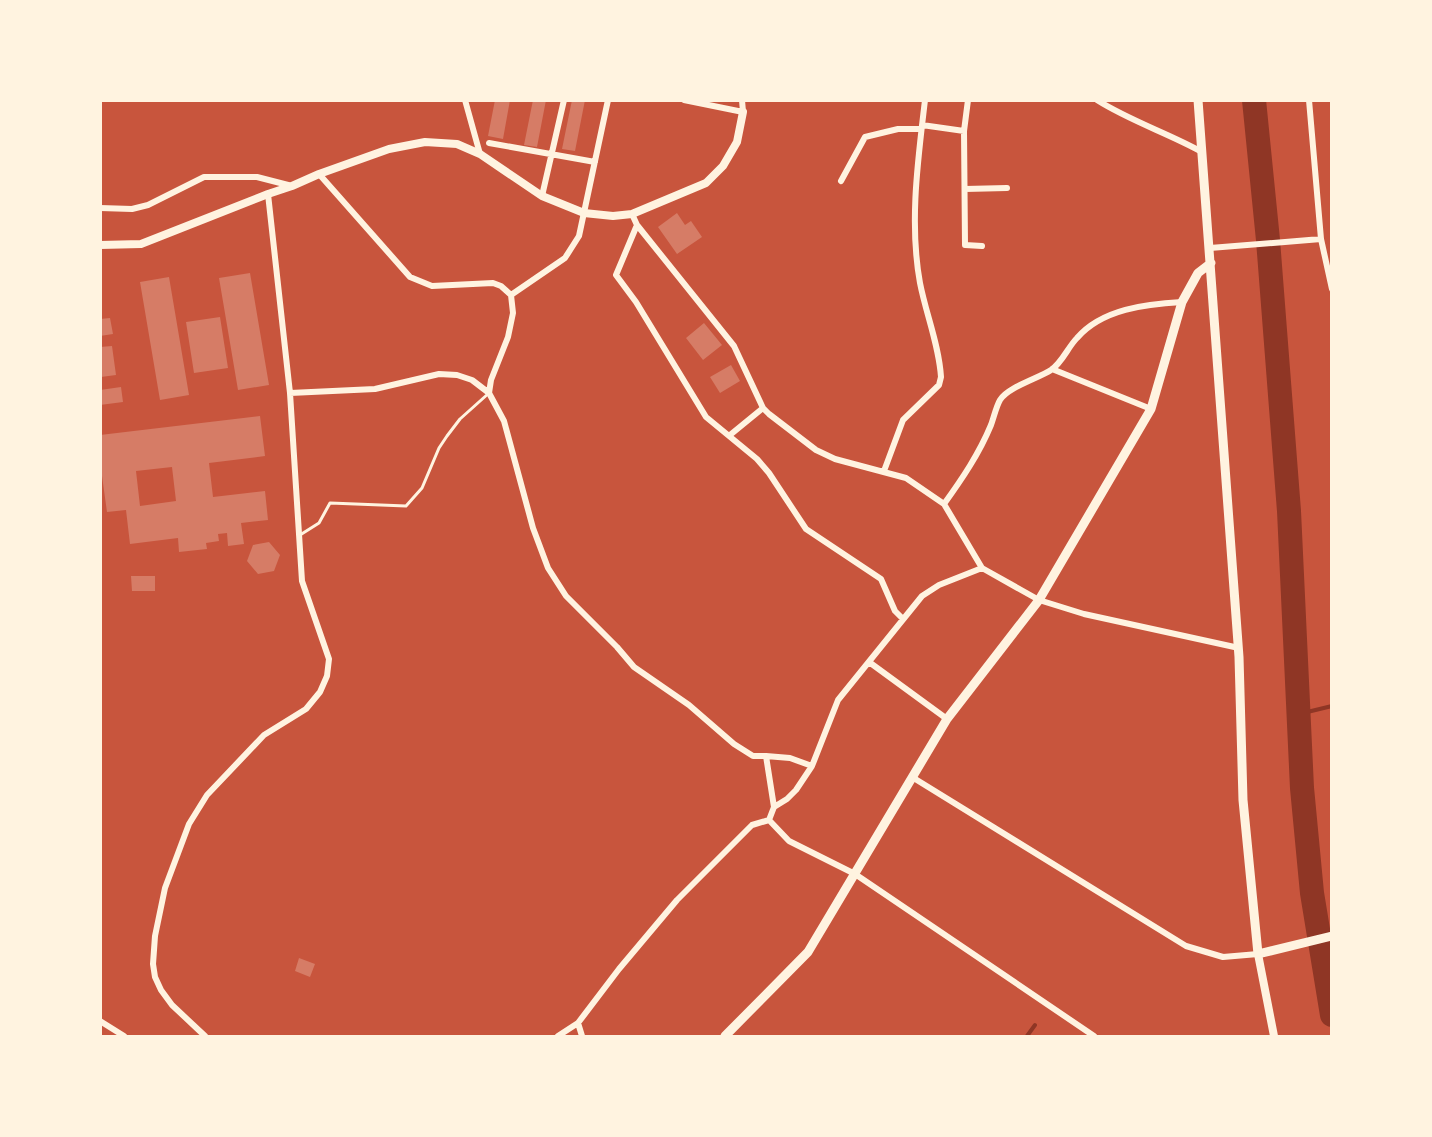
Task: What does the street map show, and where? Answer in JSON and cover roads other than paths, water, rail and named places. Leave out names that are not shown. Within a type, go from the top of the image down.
[{"type":"main road","points":[[1198,100],[1239,648],[1242,800],[1258,954],[1332,936]]},
{"type":"main road","points":[[725,1036],[808,952],[946,719],[1039,600],[1150,409],[1182,302],[1198,273],[1211,264]]},
{"type":"street","points":[[465,100],[480,154]]},
{"type":"street","points":[[542,196],[564,100]]},
{"type":"street","points":[[511,295],[565,258],[579,236],[608,100]]},
{"type":"street","points":[[729,110],[730,100]]},
{"type":"street","points":[[100,245],[141,244],[318,174],[389,149],[425,142],[457,144],[480,154],[542,196],[584,213],[613,216],[632,214],[706,183],[723,166],[737,142],[743,112],[742,100]]},
{"type":"street","points":[[884,471],[903,420],[939,385],[941,377],[920,282],[915,214],[925,100]]},
{"type":"street","points":[[968,100],[964,131],[965,245],[982,246]]},
{"type":"street","points":[[1097,100],[1119,114],[1185,142],[1202,152]]},
{"type":"street","points":[[1309,100],[1321,240],[1332,289]]},
{"type":"street","points":[[686,101],[743,112]]},
{"type":"street","points":[[841,181],[865,137],[898,129],[922,127],[964,131]]},
{"type":"street","points":[[489,143],[595,162]]},
{"type":"street","points":[[318,174],[410,277],[432,286],[493,283],[501,285],[511,295],[513,313],[508,337],[491,380],[489,393]]},
{"type":"street","points":[[100,208],[132,209],[148,205],[204,177],[257,177],[292,186]]},
{"type":"street","points":[[965,189],[1007,188]]},
{"type":"street","points":[[205,1036],[172,1005],[155,977],[154,954],[160,904],[189,824],[207,795],[264,735],[306,709],[320,692],[327,676],[329,659],[302,581],[290,393],[268,194]]},
{"type":"street","points":[[632,214],[637,225],[734,346],[763,408],[816,450],[835,459],[906,478],[944,504],[982,568],[1039,600],[1084,614],[1239,648]]},
{"type":"street","points":[[637,225],[616,275],[636,302],[706,417],[757,459],[769,473],[806,530],[881,579],[896,611],[903,619]]},
{"type":"street","points":[[1210,248],[1321,240]]},
{"type":"street","points":[[944,504],[968,471],[991,425],[1001,398],[1029,380],[1052,369],[1090,324],[1112,313],[1182,302]]},
{"type":"street","points":[[1052,369],[1150,409]]},
{"type":"street","points":[[290,393],[375,389],[439,374],[457,375],[472,380],[489,393],[504,421],[533,528],[549,568],[566,596],[634,667],[689,705],[734,744],[753,756],[790,758],[812,766]]},
{"type":"street","points":[[730,435],[763,408]]},
{"type":"street","points":[[774,807],[796,790],[812,766],[837,700],[922,596],[939,585],[982,568]]},
{"type":"street","points":[[869,662],[946,719]]},
{"type":"street","points":[[766,756],[774,807],[769,820]]},
{"type":"street","points":[[912,777],[1185,946],[1223,957],[1258,954],[1274,1036]]},
{"type":"street","points":[[769,820],[789,841],[855,874],[1094,1036]]},
{"type":"street","points":[[558,1036],[578,1023],[619,969],[677,900],[752,825],[769,820]]},
{"type":"street","points":[[100,1021],[124,1036]]},
{"type":"street","points":[[578,1023],[582,1036]]},
{"type":"lane","points":[[299,536],[319,523],[330,503],[406,506],[422,488],[447,436],[460,419],[489,393]]},
{"type":"waterway","points":[[1254,100],[1268,240],[1289,511],[1302,788],[1312,893],[1332,1015]]},
{"type":"waterway","points":[[1299,714],[1332,706]]},
{"type":"waterway","points":[[1027,1036],[1035,1025]]}]
